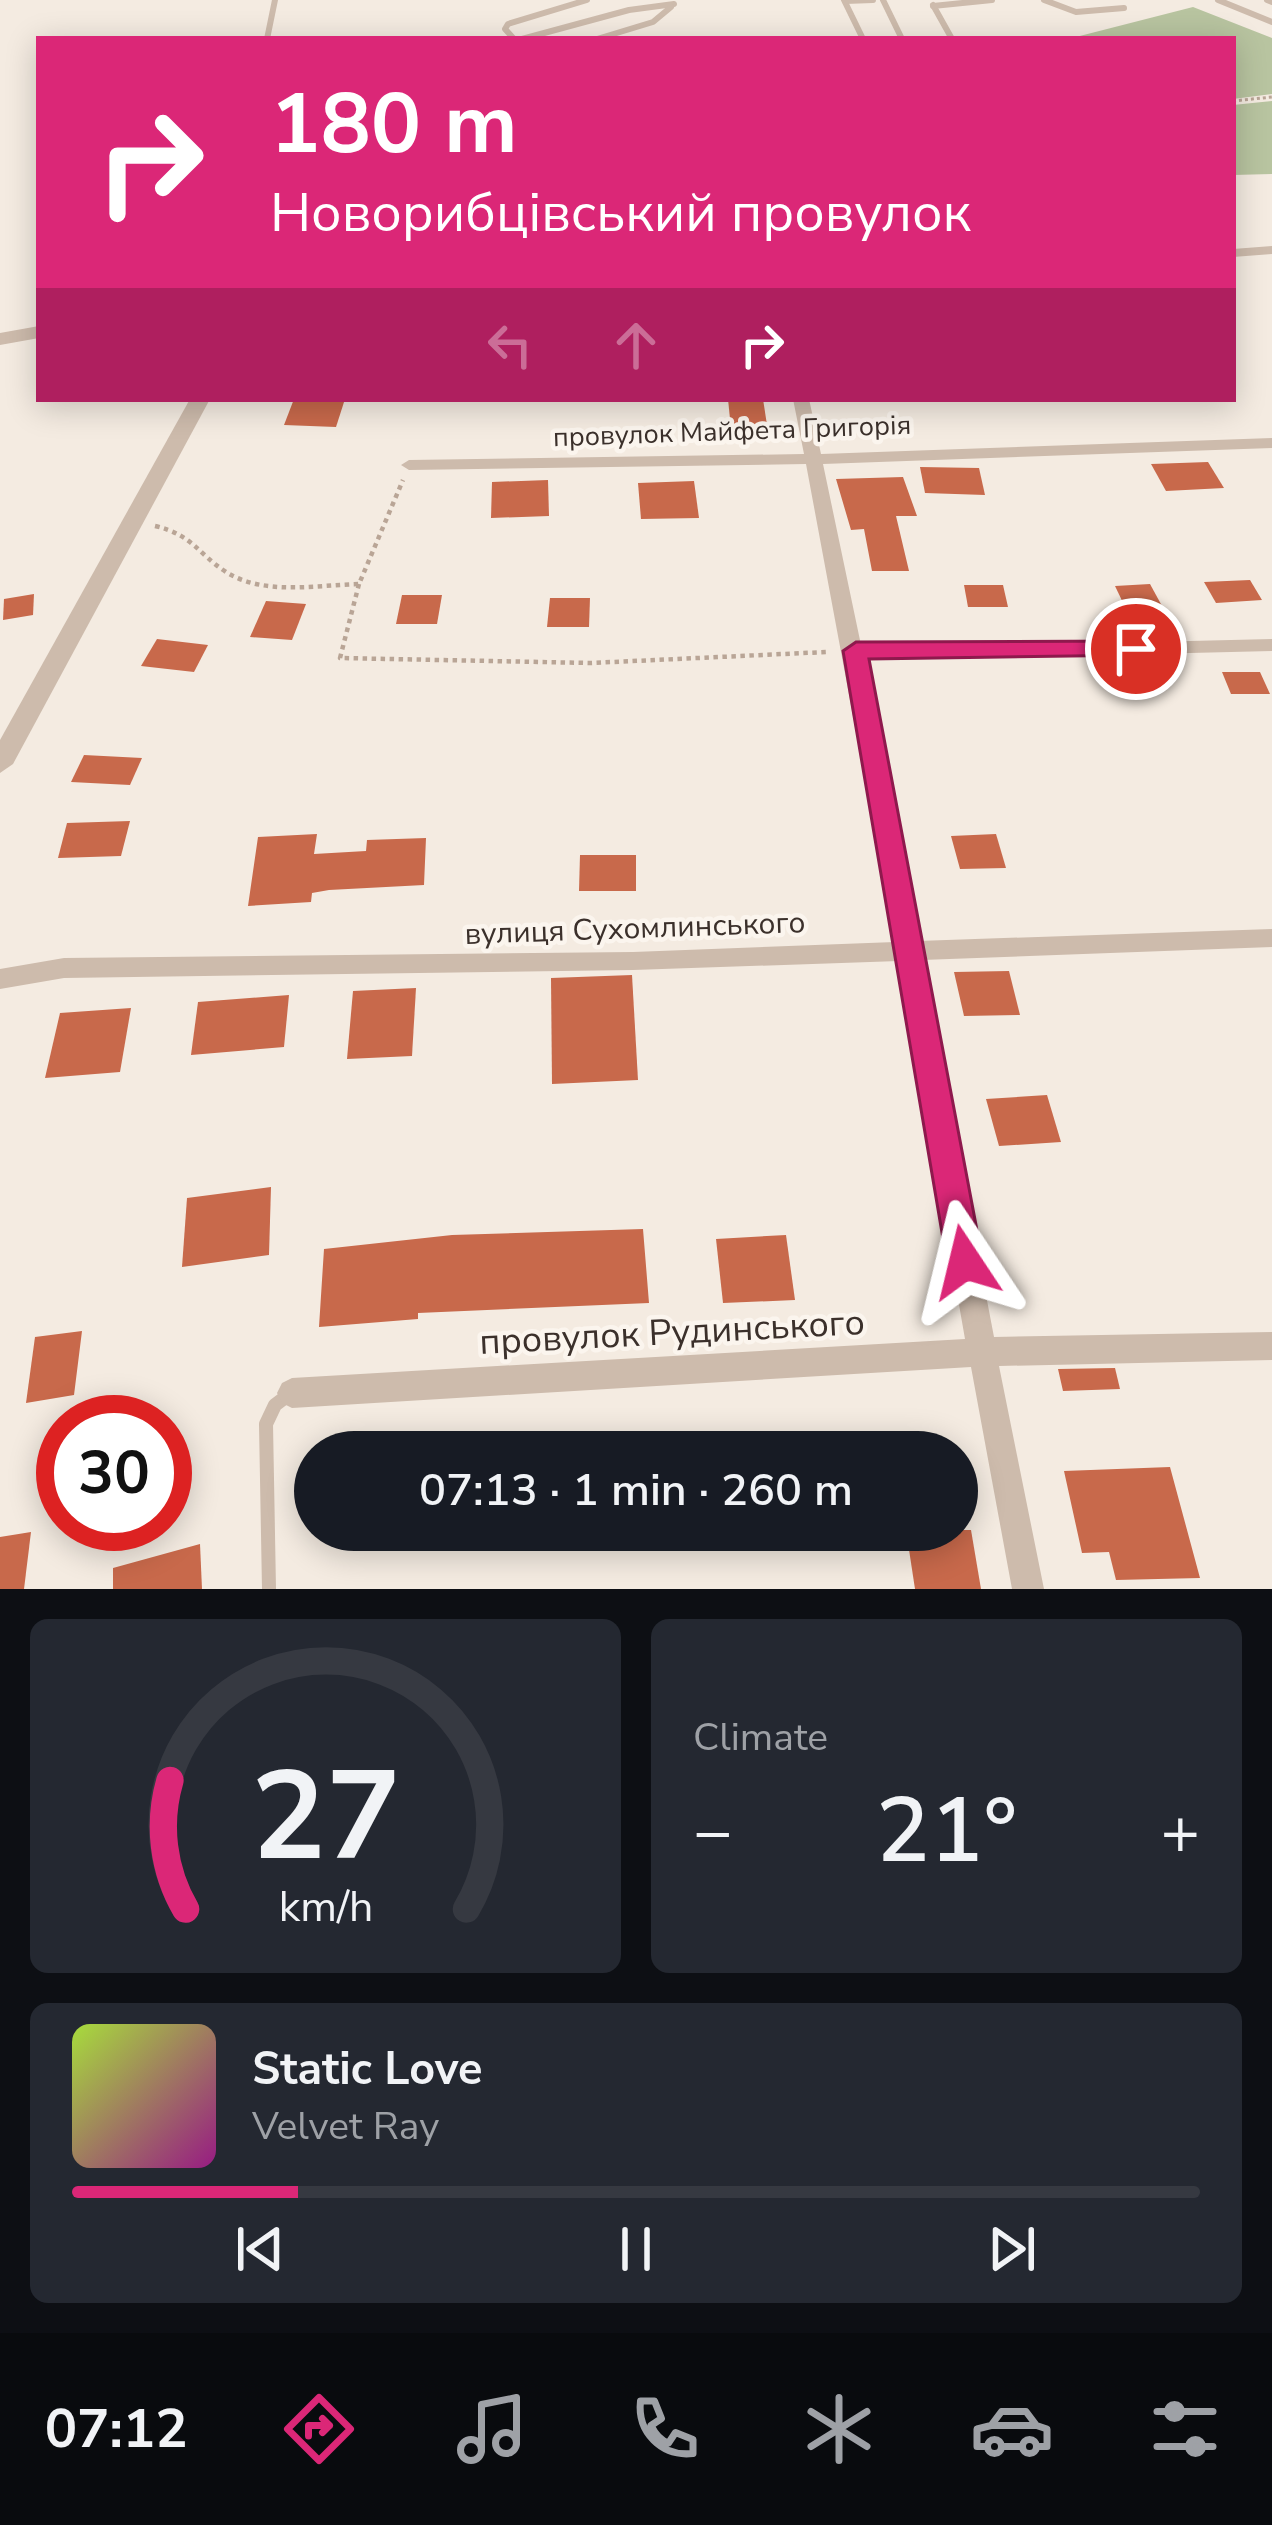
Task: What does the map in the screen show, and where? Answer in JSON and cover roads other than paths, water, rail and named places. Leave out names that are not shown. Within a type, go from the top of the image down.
[{"type":"street","points":[[1236,253],[1272,250]]},
{"type":"street","points":[[0,339],[36,333]]},
{"type":"street","points":[[0,764],[198,402]]},
{"type":"street","points":[[802,402],[856,651],[980,1352],[1028,1589]]},
{"type":"street","name":"провулок Майфета Григорія","points":[[409,465],[814,459],[1272,443]]},
{"type":"street","points":[[856,651],[1272,645]]},
{"type":"street","name":"вулиця Сухомлинського","points":[[0,979],[64,968],[633,961],[1272,938]]},
{"type":"street","name":"провулок Рудинського","points":[[292,1393],[980,1352],[1272,1346]]},
{"type":"lane","points":[[268,36],[275,0]]},
{"type":"lane","points":[[514,36],[505,29],[508,24],[587,0]]},
{"type":"lane","points":[[862,36],[845,0],[873,0]]},
{"type":"lane","points":[[884,0],[901,36]]},
{"type":"lane","points":[[950,36],[932,3],[992,0]]},
{"type":"lane","points":[[1044,0],[1076,12],[1124,8]]},
{"type":"lane","points":[[1218,0],[1272,22]]},
{"type":"lane","points":[[529,36],[676,2]]},
{"type":"lane","points":[[607,36],[653,22],[676,2]]},
{"type":"lane","points":[[268,1589],[266,1424],[275,1405],[292,1393]]}]
